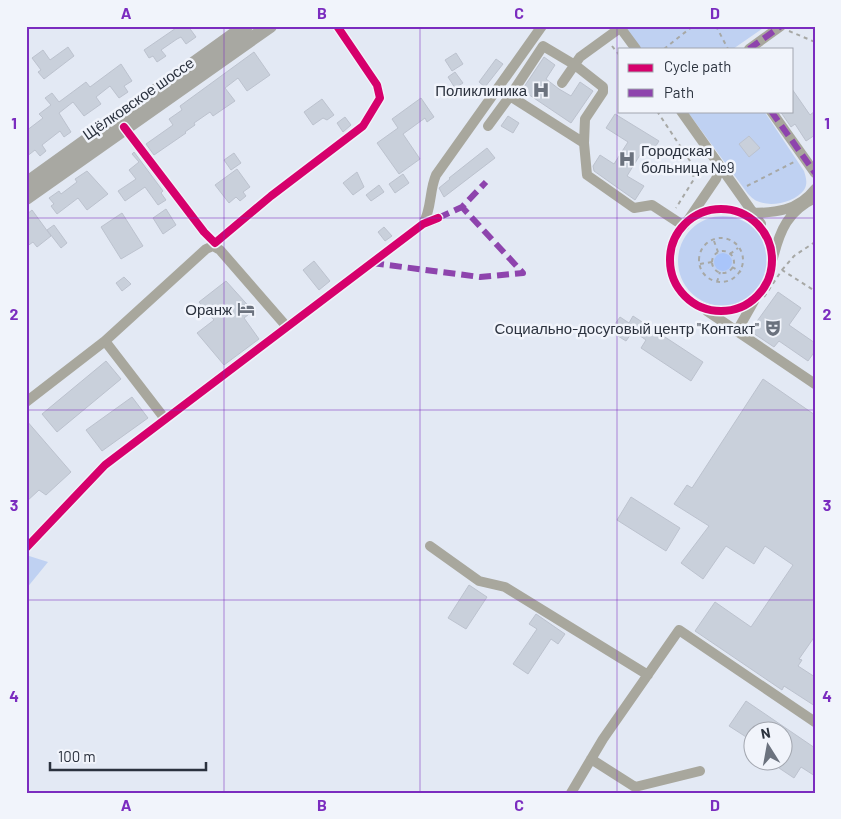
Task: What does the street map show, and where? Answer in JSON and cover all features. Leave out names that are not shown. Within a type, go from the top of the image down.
[{"type":"main road","name":"Щёлковское шоссе","points":[[26,184],[246,26]]},
{"type":"main road","name":"Щёлковское шоссе","points":[[26,198],[124,127],[270,26]]},
{"type":"street","points":[[124,127],[204,232],[215,242],[271,196],[363,126],[380,98],[377,85],[337,26]]},
{"type":"street","points":[[423,224],[430,210],[430,193],[436,175],[542,26]]},
{"type":"street","points":[[562,83],[580,57],[620,27],[635,48]]},
{"type":"street","points":[[750,48],[780,27]]},
{"type":"street","points":[[488,126],[544,46],[601,83],[603,88],[585,119],[584,143],[587,175],[634,208],[652,206],[684,226]]},
{"type":"street","points":[[510,96],[584,143]]},
{"type":"street","points":[[682,112],[754,213],[767,239],[771,252],[772,266]]},
{"type":"street","points":[[772,112],[815,172]]},
{"type":"street","points":[[718,164],[719,171],[716,179],[684,226],[672,250],[672,271],[681,291],[697,305],[815,384]]},
{"type":"street","points":[[684,226],[698,216],[712,211],[726,210],[740,213],[774,214],[786,211],[808,196],[815,188]]},
{"type":"street","points":[[737,331],[758,300],[768,280],[783,225],[789,215],[815,198]]},
{"type":"street","points":[[740,213],[756,224],[767,239]]},
{"type":"street","points":[[28,541],[105,465],[423,224],[438,218]]},
{"type":"street","points":[[26,402],[105,341],[206,249],[215,246],[287,327]]},
{"type":"street","points":[[697,305],[711,310],[733,310],[758,300]]},
{"type":"street","points":[[105,341],[165,419]]},
{"type":"street","points":[[430,546],[479,581],[505,587],[648,675]]},
{"type":"street","points":[[571,793],[603,739],[679,630],[815,722]]},
{"type":"street","points":[[592,759],[635,787],[700,771]]},
{"type":"path","points":[[665,48],[693,26]]},
{"type":"path","points":[[716,26],[727,48]]},
{"type":"path","points":[[780,27],[815,42]]},
{"type":"path","points":[[659,112],[690,161],[694,179],[670,218]]},
{"type":"path","points":[[747,186],[804,157]]},
{"type":"path","points":[[713,240],[718,252]]},
{"type":"path","points":[[713,240],[730,240],[739,247],[744,261],[741,272],[728,282],[717,282],[708,278],[700,264],[702,250],[713,240]]},
{"type":"path","points":[[758,300],[794,256],[815,242]]},
{"type":"path","points":[[730,254],[739,247]]},
{"type":"path","points":[[700,264],[712,262],[718,252],[724,251],[730,254],[734,260],[732,267],[727,272],[720,272],[715,269],[712,262]]},
{"type":"path","points":[[732,267],[741,272]]},
{"type":"path","points":[[782,270],[815,291]]},
{"type":"path","points":[[717,282],[720,272]]},
{"type":"shaded area","points":[[624,26],[766,26],[734,48],[640,48]]},
{"type":"shaded area","points":[[688,112],[765,112],[804,171],[806,178],[805,188],[795,198],[776,204],[763,203],[755,200],[748,194]]},
{"type":"shaded area","points":[[723,216],[740,220],[755,229],[764,244],[768,261],[764,278],[755,293],[740,302],[723,306],[706,302],[691,293],[682,278],[678,261],[682,244],[691,229],[706,220]]},
{"type":"shaded area","points":[[723,253],[729,256],[732,262],[729,268],[723,271],[717,268],[714,262],[717,256]]},
{"type":"shaded area","points":[[26,555],[48,562],[26,589]]},
{"type":"building","points":[[179,26],[188,26],[196,37],[186,44],[181,37],[177,39],[161,50],[166,56],[157,62],[153,56],[149,58],[144,50]]},
{"type":"building","points":[[68,47],[74,56],[44,79],[38,72],[41,70],[32,58],[43,50],[50,60]]},
{"type":"building","points":[[254,52],[270,75],[247,91],[238,78],[225,88],[235,101],[213,116],[210,112],[194,123],[195,125],[186,133],[154,155],[146,144],[173,125],[169,119],[182,110],[180,106]]},
{"type":"building","points":[[456,53],[463,64],[452,71],[445,60]]},
{"type":"building","name":"Поликлиника","points":[[544,57],[555,65],[546,79],[559,89],[571,96],[580,82],[593,91],[571,123],[522,90]]},
{"type":"building","points":[[496,59],[503,64],[485,87],[479,82]]},
{"type":"building","points":[[121,64],[132,81],[124,86],[128,92],[119,98],[110,86],[96,97],[101,104],[84,116],[73,102],[59,113],[71,132],[64,137],[60,131],[42,145],[46,151],[40,156],[35,150],[26,157],[26,131],[43,118],[39,114],[51,105],[45,98],[52,93],[59,102],[86,82],[90,87]]},
{"type":"building","points":[[455,72],[463,83],[455,88],[448,77]]},
{"type":"building","points":[[794,92],[810,115],[815,111],[815,135],[806,141],[795,124],[791,127],[781,112],[794,112]]},
{"type":"building","points":[[421,98],[434,117],[427,122],[425,118],[403,134],[420,159],[399,174],[377,143],[398,128],[392,119]]},
{"type":"building","points":[[322,99],[334,115],[327,120],[323,118],[313,125],[304,112]]},
{"type":"building","name":"Городская больница №9","points":[[615,114],[659,141],[650,155],[643,150],[627,176],[644,186],[635,200],[594,171],[593,166],[600,155],[614,164],[628,142],[606,128]]},
{"type":"building","points":[[508,116],[519,123],[513,133],[501,126]]},
{"type":"building","points":[[345,117],[351,125],[343,132],[337,123]]},
{"type":"building","points":[[749,136],[760,148],[749,157],[739,144]]},
{"type":"building","points":[[487,148],[495,158],[444,197],[439,188]]},
{"type":"building","points":[[134,152],[163,191],[161,193],[166,200],[158,205],[145,187],[125,201],[118,191],[136,179],[129,170],[139,162],[132,154]]},
{"type":"building","points":[[234,153],[241,163],[231,170],[224,160]]},
{"type":"building","points":[[237,169],[250,187],[243,192],[246,196],[240,201],[236,197],[229,203],[215,185]]},
{"type":"building","points":[[87,171],[108,194],[87,210],[78,198],[57,214],[51,206],[54,204],[49,198],[59,191],[61,194],[77,182],[75,179]]},
{"type":"building","points":[[357,172],[364,187],[353,195],[343,183]]},
{"type":"building","points":[[403,174],[409,183],[395,193],[389,184]]},
{"type":"building","points":[[379,185],[384,192],[371,201],[366,195]]},
{"type":"building","points":[[166,209],[176,225],[163,234],[153,218]]},
{"type":"building","points":[[32,210],[51,236],[37,247],[33,242],[26,247],[26,215]]},
{"type":"building","points":[[122,213],[143,246],[121,259],[101,227]]},
{"type":"building","points":[[54,225],[67,243],[61,248],[47,230]]},
{"type":"building","points":[[384,227],[392,236],[385,241],[378,232]]},
{"type":"building","points":[[314,261],[330,281],[319,290],[303,270]]},
{"type":"building","points":[[124,277],[131,284],[122,291],[116,283]]},
{"type":"building","points":[[226,281],[253,311],[244,318],[259,339],[224,365],[197,333],[214,320],[199,302]]},
{"type":"building","name":"Социально-досуговый центр \"Контакт\"","points":[[778,292],[801,308],[789,325],[815,343],[815,351],[808,361],[779,341],[774,347],[750,331]]},
{"type":"building","points":[[633,316],[703,362],[691,381],[641,348],[646,340],[633,331],[626,341],[610,331],[620,317],[629,323]]},
{"type":"building","points":[[106,361],[121,379],[57,432],[42,414]]},
{"type":"building","points":[[763,379],[815,415],[815,636],[799,659],[802,660],[798,666],[815,677],[815,706],[784,686],[782,690],[695,631],[715,602],[751,627],[793,565],[765,546],[754,564],[726,546],[703,579],[681,563],[709,526],[674,504],[687,485],[692,488]]},
{"type":"building","points":[[132,397],[148,418],[102,451],[86,430]]},
{"type":"building","points":[[26,420],[71,472],[46,495],[39,490],[26,502]]},
{"type":"building","points":[[631,497],[680,528],[666,551],[617,520]]},
{"type":"building","points":[[469,585],[487,597],[466,629],[448,618]]},
{"type":"building","points":[[536,614],[565,634],[558,644],[551,639],[528,674],[513,664],[537,629],[529,624]]},
{"type":"building","points":[[746,701],[777,722],[744,722],[744,736],[729,726]]},
{"type":"building","points":[[794,734],[815,748],[815,776],[801,767],[794,778],[785,772],[794,772]]},
{"type":"marked path","points":[[750,48],[781,26]]},
{"type":"marked path","points":[[772,112],[815,173]]},
{"type":"marked path","points":[[438,218],[462,207],[486,182]]},
{"type":"marked path","points":[[372,263],[480,277],[523,273],[462,207]]},
{"type":"cycle path","points":[[124,127],[204,232],[215,243],[271,196],[363,126],[380,98],[377,85],[337,26]]},
{"type":"cycle path","points":[[721,209],[740,213],[757,224],[768,241],[772,260],[768,279],[757,296],[740,307],[721,311],[702,307],[685,296],[674,279],[670,260],[674,241],[685,224],[702,213],[721,209]]},
{"type":"cycle path","points":[[26,548],[105,465],[423,224],[438,218]]},
{"type":"place","name":"Поликлиника","points":[[541,90]]},
{"type":"place","name":"Городская больница №9","points":[[627,159]]},
{"type":"place","name":"Оранж","points":[[246,309]]},
{"type":"place","name":"Социально-досуговый центр \"Контакт\"","points":[[773,328]]}]
